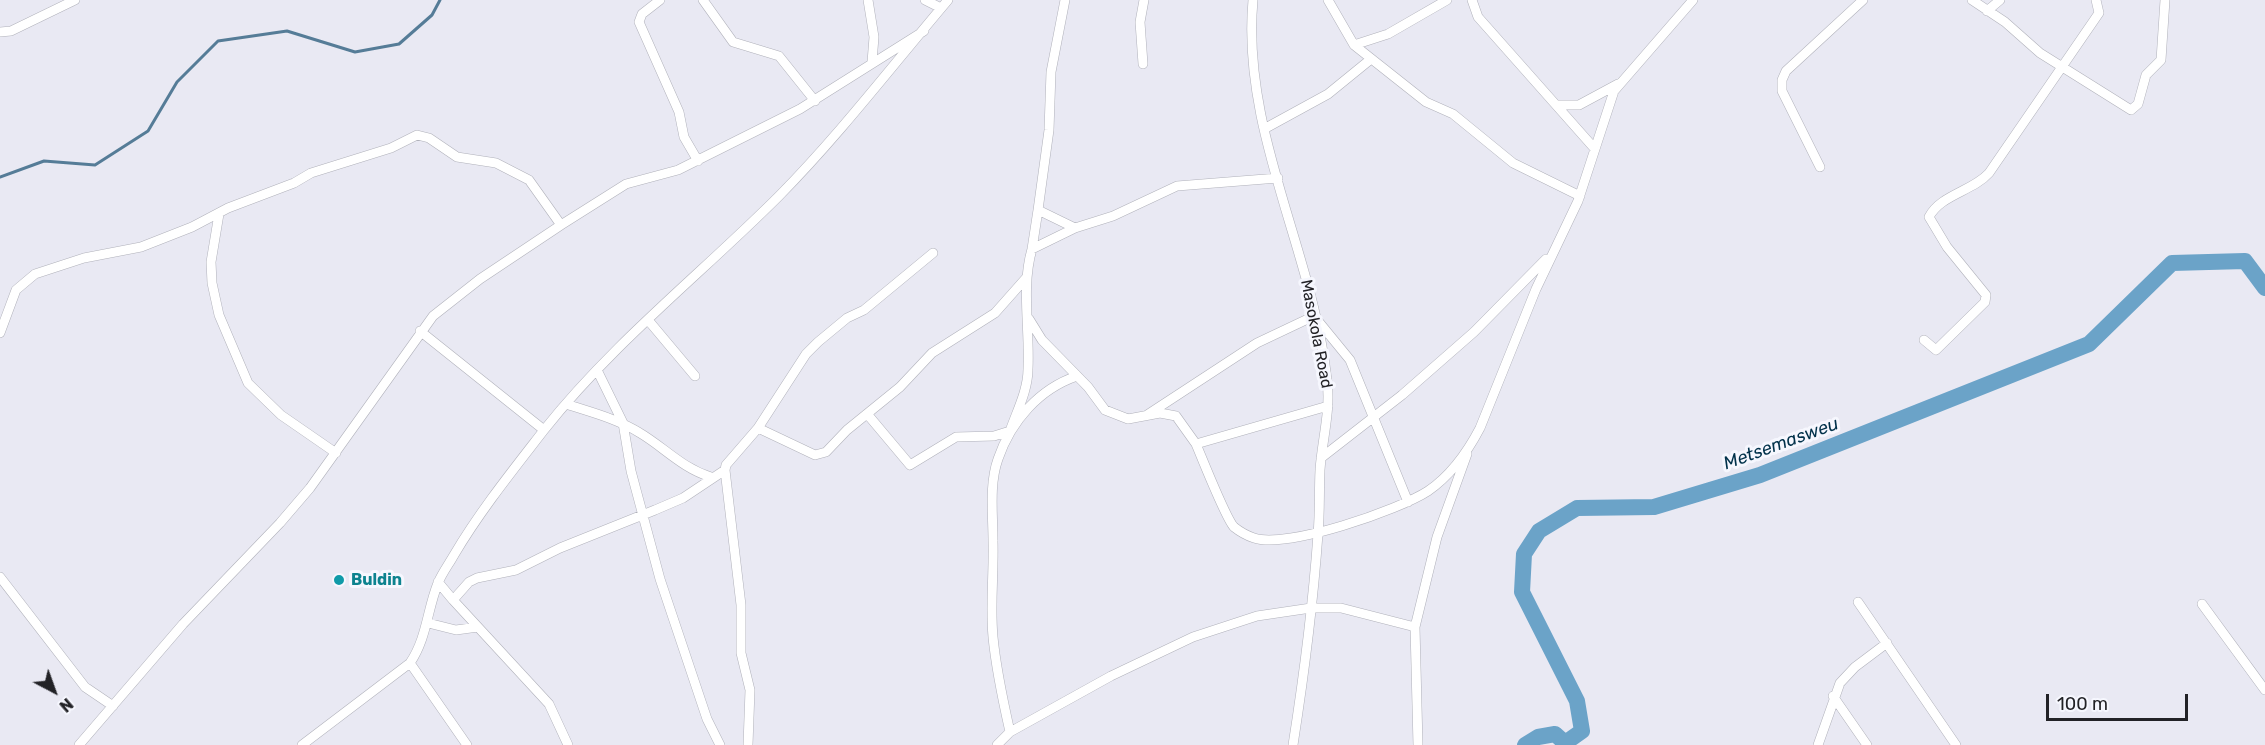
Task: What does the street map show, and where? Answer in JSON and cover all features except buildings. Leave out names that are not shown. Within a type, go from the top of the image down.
[{"type":"street","points":[[0,32],[11,31],[75,0]]},
{"type":"street","points":[[660,0],[642,14],[639,22],[679,112],[684,137],[698,161]]},
{"type":"street","points":[[703,0],[733,42],[779,56],[815,101]]},
{"type":"street","points":[[868,0],[874,37],[872,62]]},
{"type":"street","points":[[925,0],[941,8]]},
{"type":"street","points":[[302,745],[410,663],[419,650],[438,582],[464,538],[544,430],[597,370],[806,168],[948,0]]},
{"type":"street","points":[[1010,732],[993,637],[993,501],[997,460],[1026,389],[1029,371],[1026,278],[1049,130],[1051,72],[1065,0]]},
{"type":"street","points":[[1143,64],[1140,22],[1144,0]]},
{"type":"street","name":"Masokola Road","points":[[1253,0],[1254,85],[1314,316],[1327,381],[1329,406],[1321,458],[1318,533],[1311,608],[1293,745]]},
{"type":"street","points":[[1328,0],[1354,45],[1426,102],[1453,114],[1513,163],[1580,196]]},
{"type":"street","points":[[1354,45],[1388,34],[1447,0]]},
{"type":"street","points":[[1472,0],[1478,17],[1595,149]]},
{"type":"street","points":[[1557,105],[1579,105],[1619,83],[1693,0]]},
{"type":"street","points":[[1820,167],[1782,92],[1782,80],[1786,71],[1863,0]]},
{"type":"street","points":[[1972,0],[2060,66],[2134,109],[2138,104],[2146,75],[2161,60],[2164,0]]},
{"type":"street","points":[[1987,11],[2000,0]]},
{"type":"street","points":[[1924,340],[1936,350],[1985,302],[1986,295],[1947,247],[1929,216],[1948,199],[1971,189],[1989,173],[2060,66],[2099,13],[2096,0]]},
{"type":"street","points":[[79,745],[183,624],[280,523],[336,453],[420,332],[449,302],[561,225],[626,184],[678,170],[815,101],[872,62],[924,31]]},
{"type":"street","points":[[1264,129],[1328,94],[1371,59]]},
{"type":"street","points":[[1418,745],[1415,627],[1437,537],[1469,450],[1552,254],[1580,196],[1619,83]]},
{"type":"street","points":[[0,333],[16,290],[35,274],[65,263],[141,247],[294,183],[311,173],[391,148],[423,134],[457,157],[496,163],[529,180],[561,225]]},
{"type":"street","points":[[1032,249],[1075,228],[1113,216],[1177,186],[1278,178]]},
{"type":"street","points":[[1038,210],[1048,218],[1075,228]]},
{"type":"street","points":[[219,214],[211,262],[212,283],[219,315],[248,383],[281,415],[336,453]]},
{"type":"street","points":[[748,745],[750,690],[741,653],[741,605],[726,465],[758,428],[799,364],[818,342],[839,323],[864,310],[933,253]]},
{"type":"street","points":[[1321,458],[1372,419],[1474,332],[1552,254]]},
{"type":"street","points":[[758,428],[808,452],[821,454],[900,387],[932,353],[994,314],[1026,278]]},
{"type":"street","points":[[1147,415],[1257,343],[1314,316],[1350,360],[1372,419],[1408,502]]},
{"type":"street","points":[[1029,319],[1042,340],[1111,414],[1128,419],[1160,413],[1176,416],[1196,444],[1236,528],[1254,538],[1318,533],[1408,502],[1431,489],[1469,450]]},
{"type":"street","points":[[648,320],[695,376]]},
{"type":"street","points":[[420,332],[544,430]]},
{"type":"street","points":[[597,370],[622,423],[643,515],[665,594],[707,719],[720,745]]},
{"type":"street","points":[[868,415],[910,465],[956,437],[994,436],[1010,431],[1044,393],[1060,382],[1077,376]]},
{"type":"street","points":[[566,404],[622,423],[645,436],[675,460],[711,477]]},
{"type":"street","points":[[1196,444],[1329,406]]},
{"type":"street","points":[[453,600],[469,582],[477,578],[516,570],[560,548],[683,498],[711,477],[725,470]]},
{"type":"street","points":[[0,577],[86,687],[113,706]]},
{"type":"street","points":[[438,582],[549,704],[568,745]]},
{"type":"street","points":[[1858,602],[1956,745]]},
{"type":"street","points":[[2202,604],[2265,690]]},
{"type":"street","points":[[998,745],[1010,732],[1111,676],[1193,637],[1257,616],[1311,608],[1341,608],[1415,627]]},
{"type":"street","points":[[428,623],[456,630],[478,627]]},
{"type":"street","points":[[1818,745],[1833,696],[1845,675],[1887,643]]},
{"type":"street","points":[[410,663],[467,745]]},
{"type":"street","points":[[1833,696],[1867,745]]},
{"type":"waterway","points":[[0,177],[44,161],[95,165],[148,131],[177,82],[218,41],[287,31],[355,52],[399,44],[432,15],[440,0]]},
{"type":"waterway","name":"Metsemasweu","points":[[1525,745],[1538,737],[1555,734],[1565,743],[1582,731],[1577,701],[1522,592],[1524,554],[1539,531],[1577,508],[1654,507],[1760,475],[2089,344],[2172,263],[2245,261],[2265,288]]},
{"type":"place","name":"Buldin","points":[[339,580]]}]
